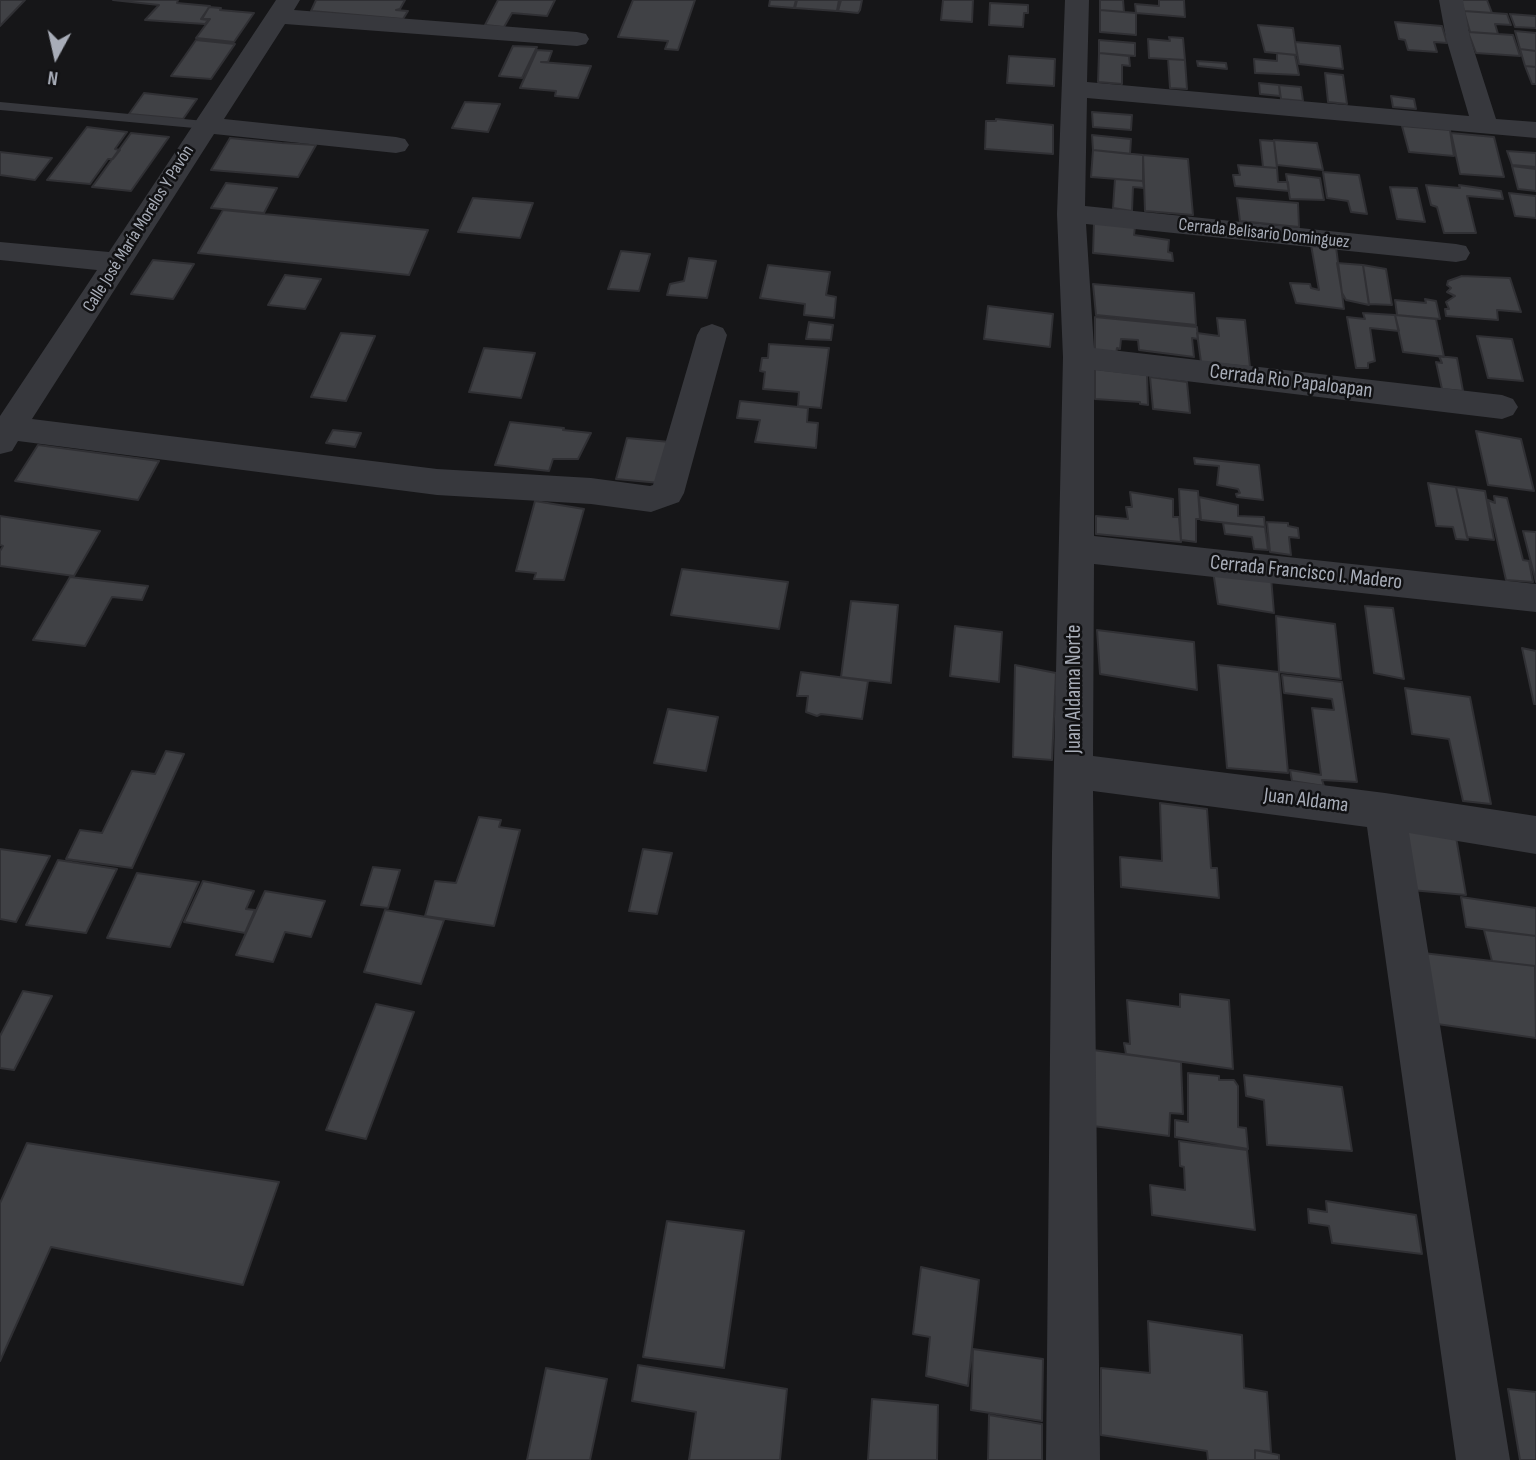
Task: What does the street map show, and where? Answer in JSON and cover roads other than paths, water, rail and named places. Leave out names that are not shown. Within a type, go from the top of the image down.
[{"type":"street","points":[[1451,0],[1458,38],[1485,125]]},
{"type":"street","name":"Juan Aldama Norte","points":[[1069,1],[1074,89],[1071,214],[1079,358],[1072,852],[1073,1460]]},
{"type":"street","points":[[282,8],[577,39]]},
{"type":"street","name":"Calle José María Morelos Y Pavón","points":[[5,435],[282,8]]},
{"type":"street","points":[[1074,89],[1536,130]]},
{"type":"street","points":[[205,125],[396,145]]},
{"type":"street","name":"Cerrada Belisario Dominguez","points":[[1071,214],[1456,253]]},
{"type":"street","points":[[0,251],[119,262]]},
{"type":"street","points":[[5,435],[437,482],[591,491],[650,499],[667,493],[712,335]]},
{"type":"street","name":"Cerrada Rio Papaloapan","points":[[1079,358],[1502,407]]},
{"type":"street","name":"Cerrada Francisco I. Madero","points":[[1076,548],[1536,598]]},
{"type":"street","name":"Juan Aldama","points":[[1075,771],[1385,811],[1536,835]]},
{"type":"street","points":[[1385,811],[1483,1460]]},
{"type":"lane","points":[[0,106],[205,125]]}]
